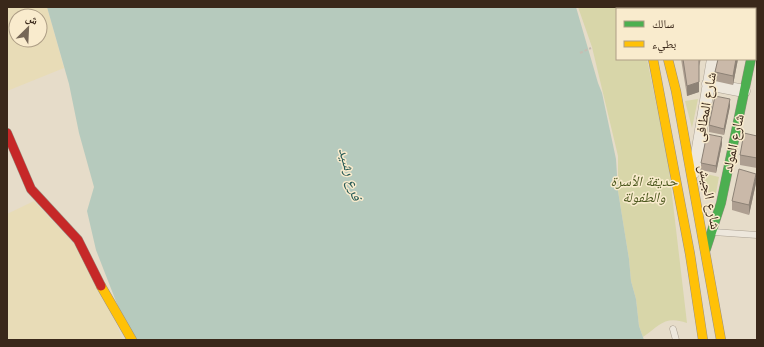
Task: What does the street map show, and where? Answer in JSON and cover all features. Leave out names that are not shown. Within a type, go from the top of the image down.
[{"type":"main road","name":"شارع الجيش","points":[[653,60],[689,246],[703,340]]},
{"type":"main road","name":"شارع الجيش","points":[[668,60],[706,250],[721,340]]},
{"type":"main road","name":"شارع المولد","points":[[706,250],[721,203],[751,60]]},
{"type":"main road","points":[[7,133],[31,190],[78,240],[109,303],[132,340]]},
{"type":"street","name":"شارع المطافى","points":[[692,179],[713,60]]},
{"type":"street","points":[[708,84],[744,91]]},
{"type":"lane","points":[[712,232],[757,234]]},
{"type":"lane","points":[[673,330],[676,340]]},
{"type":"path","points":[[580,53],[592,48]]},
{"type":"shaded area","points":[[7,7],[47,7],[8,8],[8,48],[48,48],[48,11],[64,68],[7,91]]},
{"type":"shaded area","points":[[34,201],[89,260],[123,340],[7,340],[7,214]]},
{"type":"green space","name":"حديقة الأسرة والطفولة","points":[[578,7],[636,7],[616,8],[616,60],[647,60],[668,161],[687,323],[673,320],[663,322],[643,337],[639,326],[636,299],[631,281],[618,191],[618,156],[592,47]]},
{"type":"green space","points":[[698,99],[692,128],[685,101]]},
{"type":"green space","points":[[698,172],[719,177],[716,193],[713,196],[706,193]]},
{"type":"water","name":"فرع رشيد","points":[[576,7],[602,93],[616,159],[618,191],[631,281],[636,299],[639,326],[644,340],[131,340],[96,250],[87,211],[94,187],[79,133],[69,84],[47,8]]},
{"type":"building","points":[[683,60],[699,60],[699,82],[687,86]]},
{"type":"building","points":[[718,60],[736,60],[733,76],[715,72]]},
{"type":"building","points":[[715,96],[730,99],[724,129],[709,125]]},
{"type":"building","points":[[744,133],[757,136],[757,158],[740,155]]},
{"type":"building","points":[[707,134],[722,137],[716,166],[701,163]]},
{"type":"building","points":[[739,169],[756,174],[749,205],[732,201]]},
{"type":"traffic: fast","points":[[706,249],[721,203],[751,60]]},
{"type":"traffic: slow","points":[[653,60],[690,254],[703,340]]},
{"type":"traffic: slow","points":[[668,60],[676,91],[721,340]]},
{"type":"traffic: slow","points":[[101,286],[132,340]]},
{"type":"traffic: jam","points":[[7,133],[31,189],[78,240],[101,286]]}]
